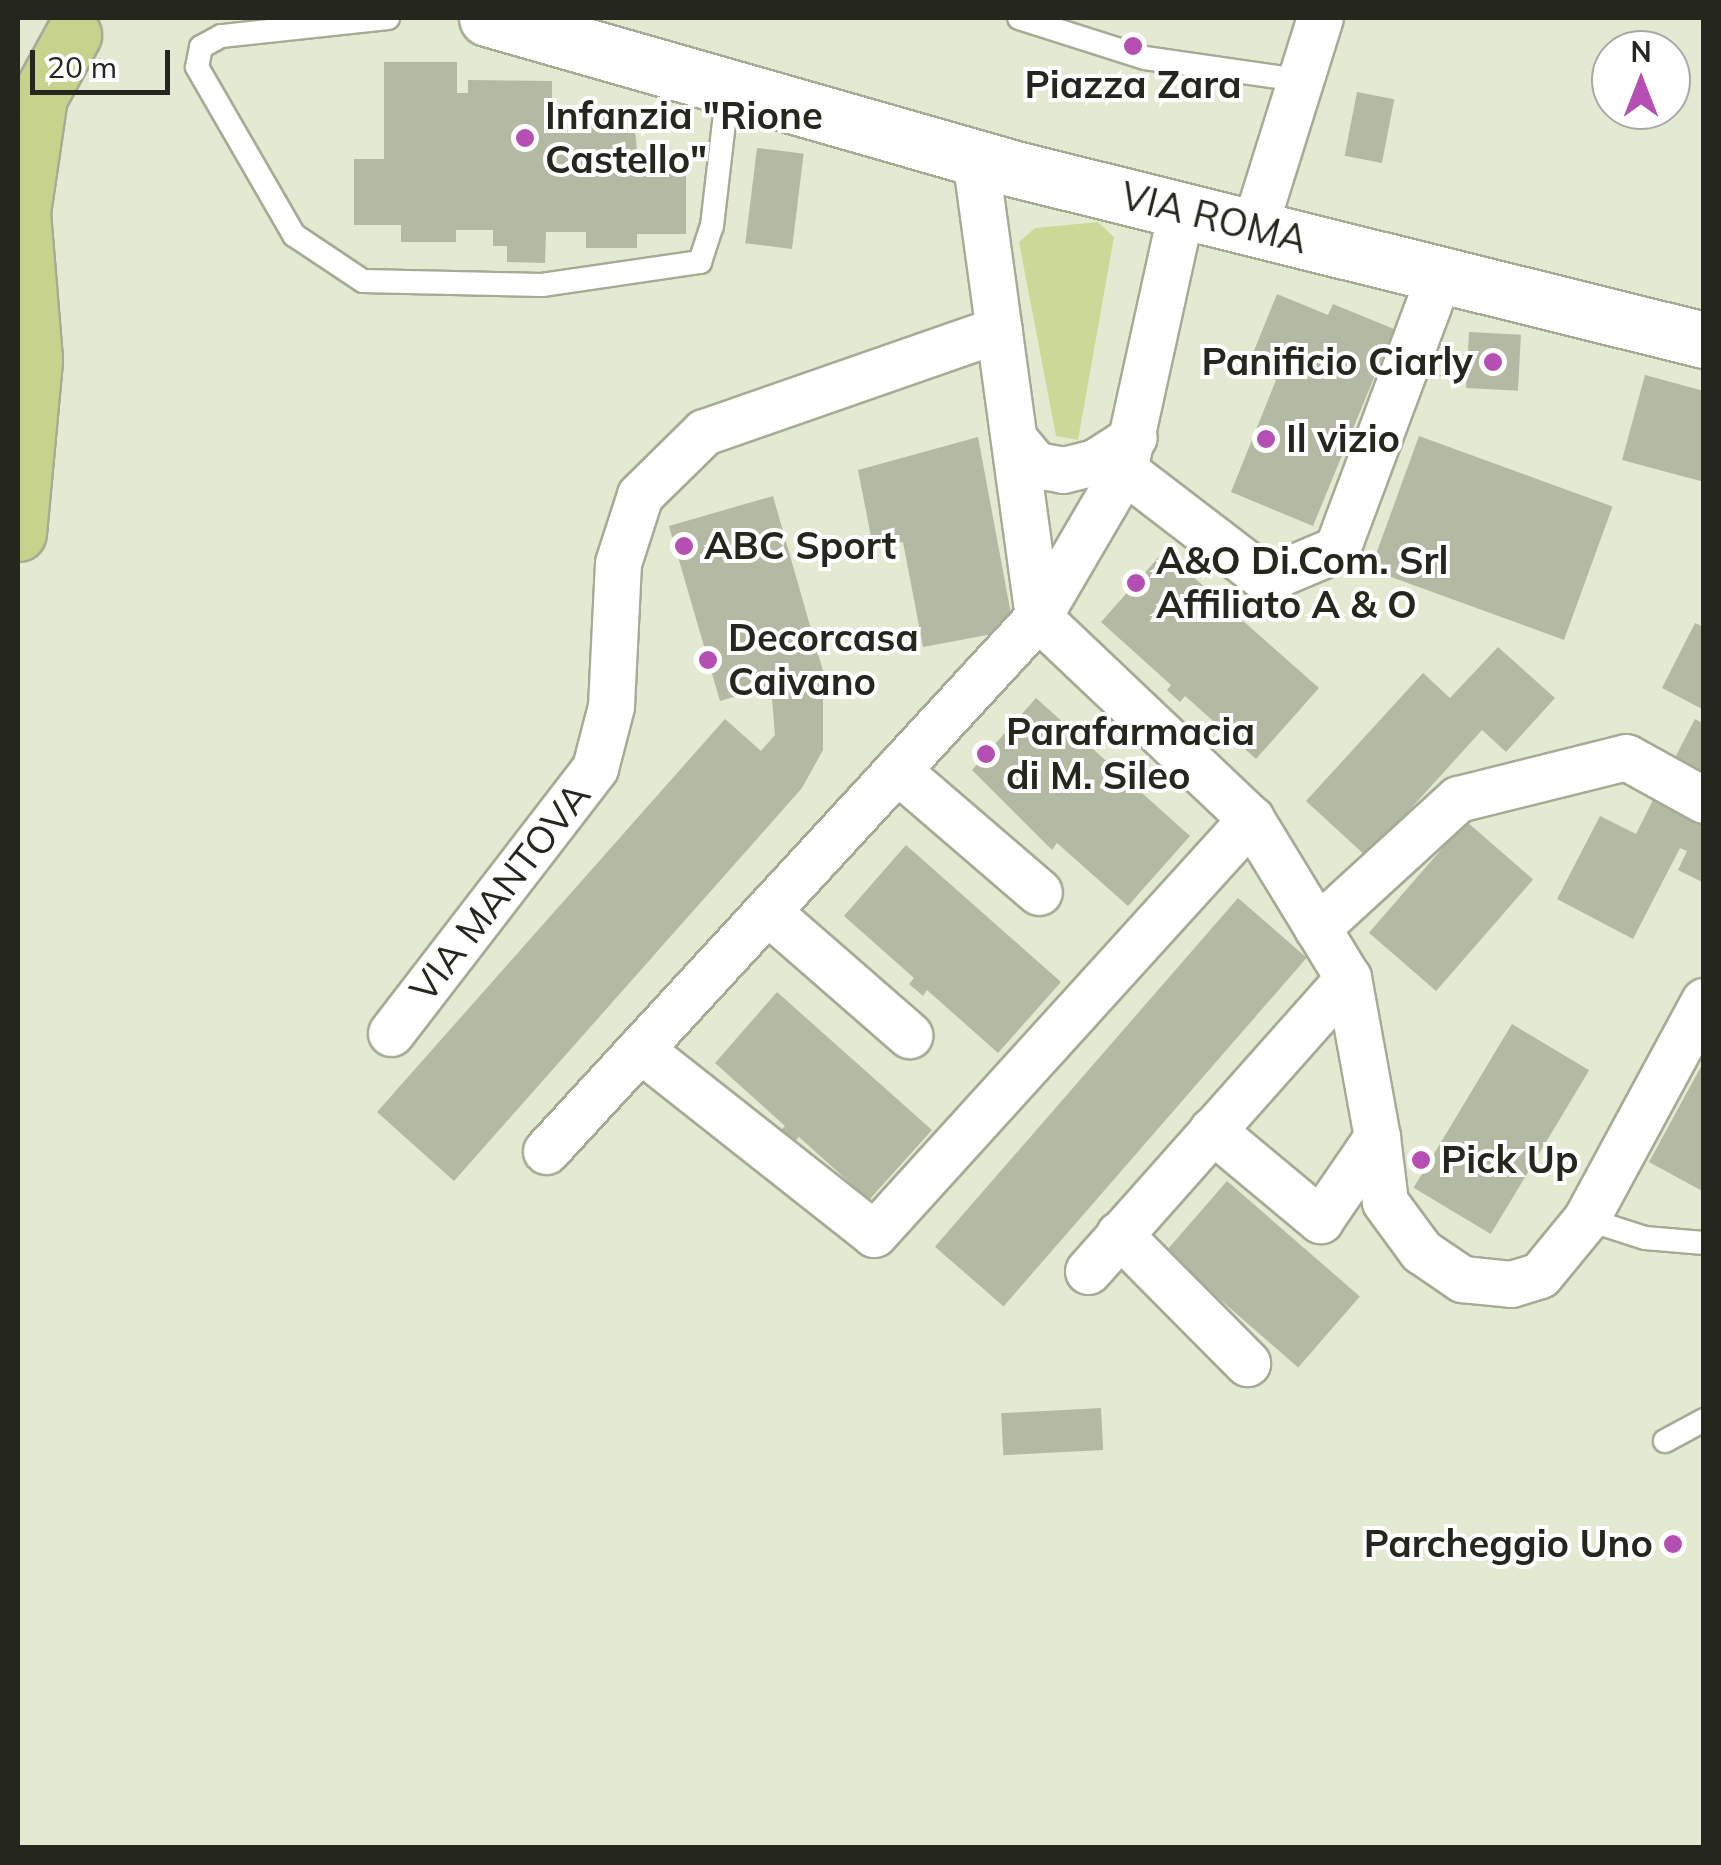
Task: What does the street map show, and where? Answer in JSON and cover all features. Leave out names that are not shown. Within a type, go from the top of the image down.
[{"type":"main road","points":[[18,54],[82,26]]},
{"type":"main road","points":[[18,533],[34,359],[22,212],[40,98],[82,26]]},
{"type":"street","name":"VIA ROMA","points":[[487,18],[975,157],[1704,340]]},
{"type":"street","points":[[1254,228],[1297,80],[1320,18]]},
{"type":"street","points":[[975,157],[1038,617],[1250,819],[1348,978],[1385,1202],[1421,1252],[1462,1280],[1511,1284],[1540,1275],[1586,1219],[1704,1000]]},
{"type":"street","points":[[546,1151],[1038,617],[1129,453],[1181,210]]},
{"type":"street","points":[[1129,453],[1266,579],[1338,549],[1440,274]]},
{"type":"street","name":"VIA MANTOVA","points":[[391,1033],[596,768],[611,706],[618,563],[640,494],[704,432],[999,328]]},
{"type":"street","points":[[1014,440],[1036,465],[1063,470],[1129,453]]},
{"type":"street","points":[[1317,928],[1458,798],[1626,758],[1704,800]]},
{"type":"street","points":[[897,770],[1038,892]]},
{"type":"street","points":[[640,1049],[874,1234],[1250,819]]},
{"type":"street","points":[[767,911],[908,1035]]},
{"type":"street","points":[[1088,1271],[1348,978]]},
{"type":"street","points":[[1212,1130],[1320,1220],[1377,1137]]},
{"type":"street","points":[[1120,1234],[1247,1363]]},
{"type":"lane","points":[[388,18],[222,36],[201,47],[197,67],[294,236],[363,281],[542,285],[700,262],[712,226],[728,87]]},
{"type":"lane","points":[[1019,18],[1146,58],[1297,80]]},
{"type":"lane","points":[[1586,1219],[1645,1238],[1704,1244]]},
{"type":"lane","points":[[1665,1441],[1704,1420]]},
{"type":"green space","points":[[1098,222],[1114,237],[1078,440],[1056,436],[1019,242],[1035,228]]},
{"type":"building","points":[[384,62],[457,62],[457,93],[468,93],[468,80],[552,81],[552,124],[595,124],[595,111],[633,111],[639,169],[686,169],[686,234],[637,234],[637,248],[586,248],[586,232],[546,232],[545,263],[507,262],[507,246],[493,246],[493,230],[456,230],[456,242],[401,242],[401,225],[354,225],[354,159],[384,159]]},
{"type":"building","points":[[1357,92],[1394,99],[1382,163],[1345,156]]},
{"type":"building","points":[[757,148],[804,154],[792,249],[745,243]]},
{"type":"building","points":[[1277,294],[1328,315],[1333,304],[1394,329],[1313,526],[1231,492],[1276,380],[1247,368]]},
{"type":"building","name":"Panificio Ciarly","points":[[1469,332],[1521,335],[1518,391],[1466,388]]},
{"type":"building","points":[[1645,375],[1704,391],[1704,482],[1622,460]]},
{"type":"building","points":[[1419,436],[1613,506],[1564,640],[1370,569]]},
{"type":"building","points":[[978,437],[1014,630],[923,647],[903,542],[873,547],[858,470]]},
{"type":"building","points":[[773,496],[823,671],[823,750],[802,788],[454,1181],[377,1112],[725,719],[761,751],[775,735],[771,686],[720,701],[669,526]]},
{"type":"building","points":[[1164,551],[1319,688],[1256,759],[1185,696],[1180,702],[1167,690],[1171,685],[1101,622]]},
{"type":"building","points":[[1695,623],[1704,627],[1704,710],[1662,688]]},
{"type":"building","points":[[1498,647],[1555,698],[1506,752],[1482,730],[1367,857],[1306,801],[1423,673],[1450,698]]},
{"type":"building","points":[[1036,698],[1190,836],[1128,906],[1057,843],[1052,850],[972,770]]},
{"type":"building","points":[[1695,719],[1704,724],[1704,789],[1668,771]]},
{"type":"building","points":[[1655,796],[1704,827],[1704,883],[1678,870],[1687,851],[1680,848],[1633,939],[1557,899],[1600,816],[1636,834]]},
{"type":"building","points":[[1466,821],[1533,879],[1436,991],[1369,933]]},
{"type":"building","points":[[906,845],[1061,982],[998,1053],[927,990],[923,996],[909,984],[914,978],[844,916]]},
{"type":"building","points":[[1238,898],[1307,958],[1004,1306],[935,1247]]},
{"type":"building","points":[[777,992],[932,1130],[869,1200],[799,1137],[793,1143],[780,1131],[785,1126],[715,1063]]},
{"type":"building","points":[[1512,1024],[1589,1070],[1491,1234],[1414,1188]]},
{"type":"building","points":[[1704,1061],[1704,1192],[1649,1162]]},
{"type":"building","points":[[1227,1181],[1360,1296],[1298,1367],[1165,1252]]},
{"type":"building","points":[[1101,1408],[1103,1450],[1003,1455],[1001,1413]]},
{"type":"place","name":"Piazza Zara","points":[[1133,46]]},
{"type":"place","name":"Infanzia \"Rione Castello\"","points":[[525,138]]},
{"type":"place","name":"Panificio Ciarly","points":[[1493,362]]},
{"type":"place","name":"Il vizio","points":[[1266,439]]},
{"type":"place","name":"ABC Sport","points":[[684,546]]},
{"type":"place","name":"A&O Di.Com. Srl Affiliato A & O","points":[[1136,583]]},
{"type":"place","name":"Decorcasa Caivano","points":[[708,660]]},
{"type":"place","name":"Parafarmacia di M. Sileo","points":[[986,754]]},
{"type":"place","name":"Pick Up","points":[[1421,1160]]},
{"type":"place","name":"Parcheggio Uno","points":[[1673,1544]]}]
